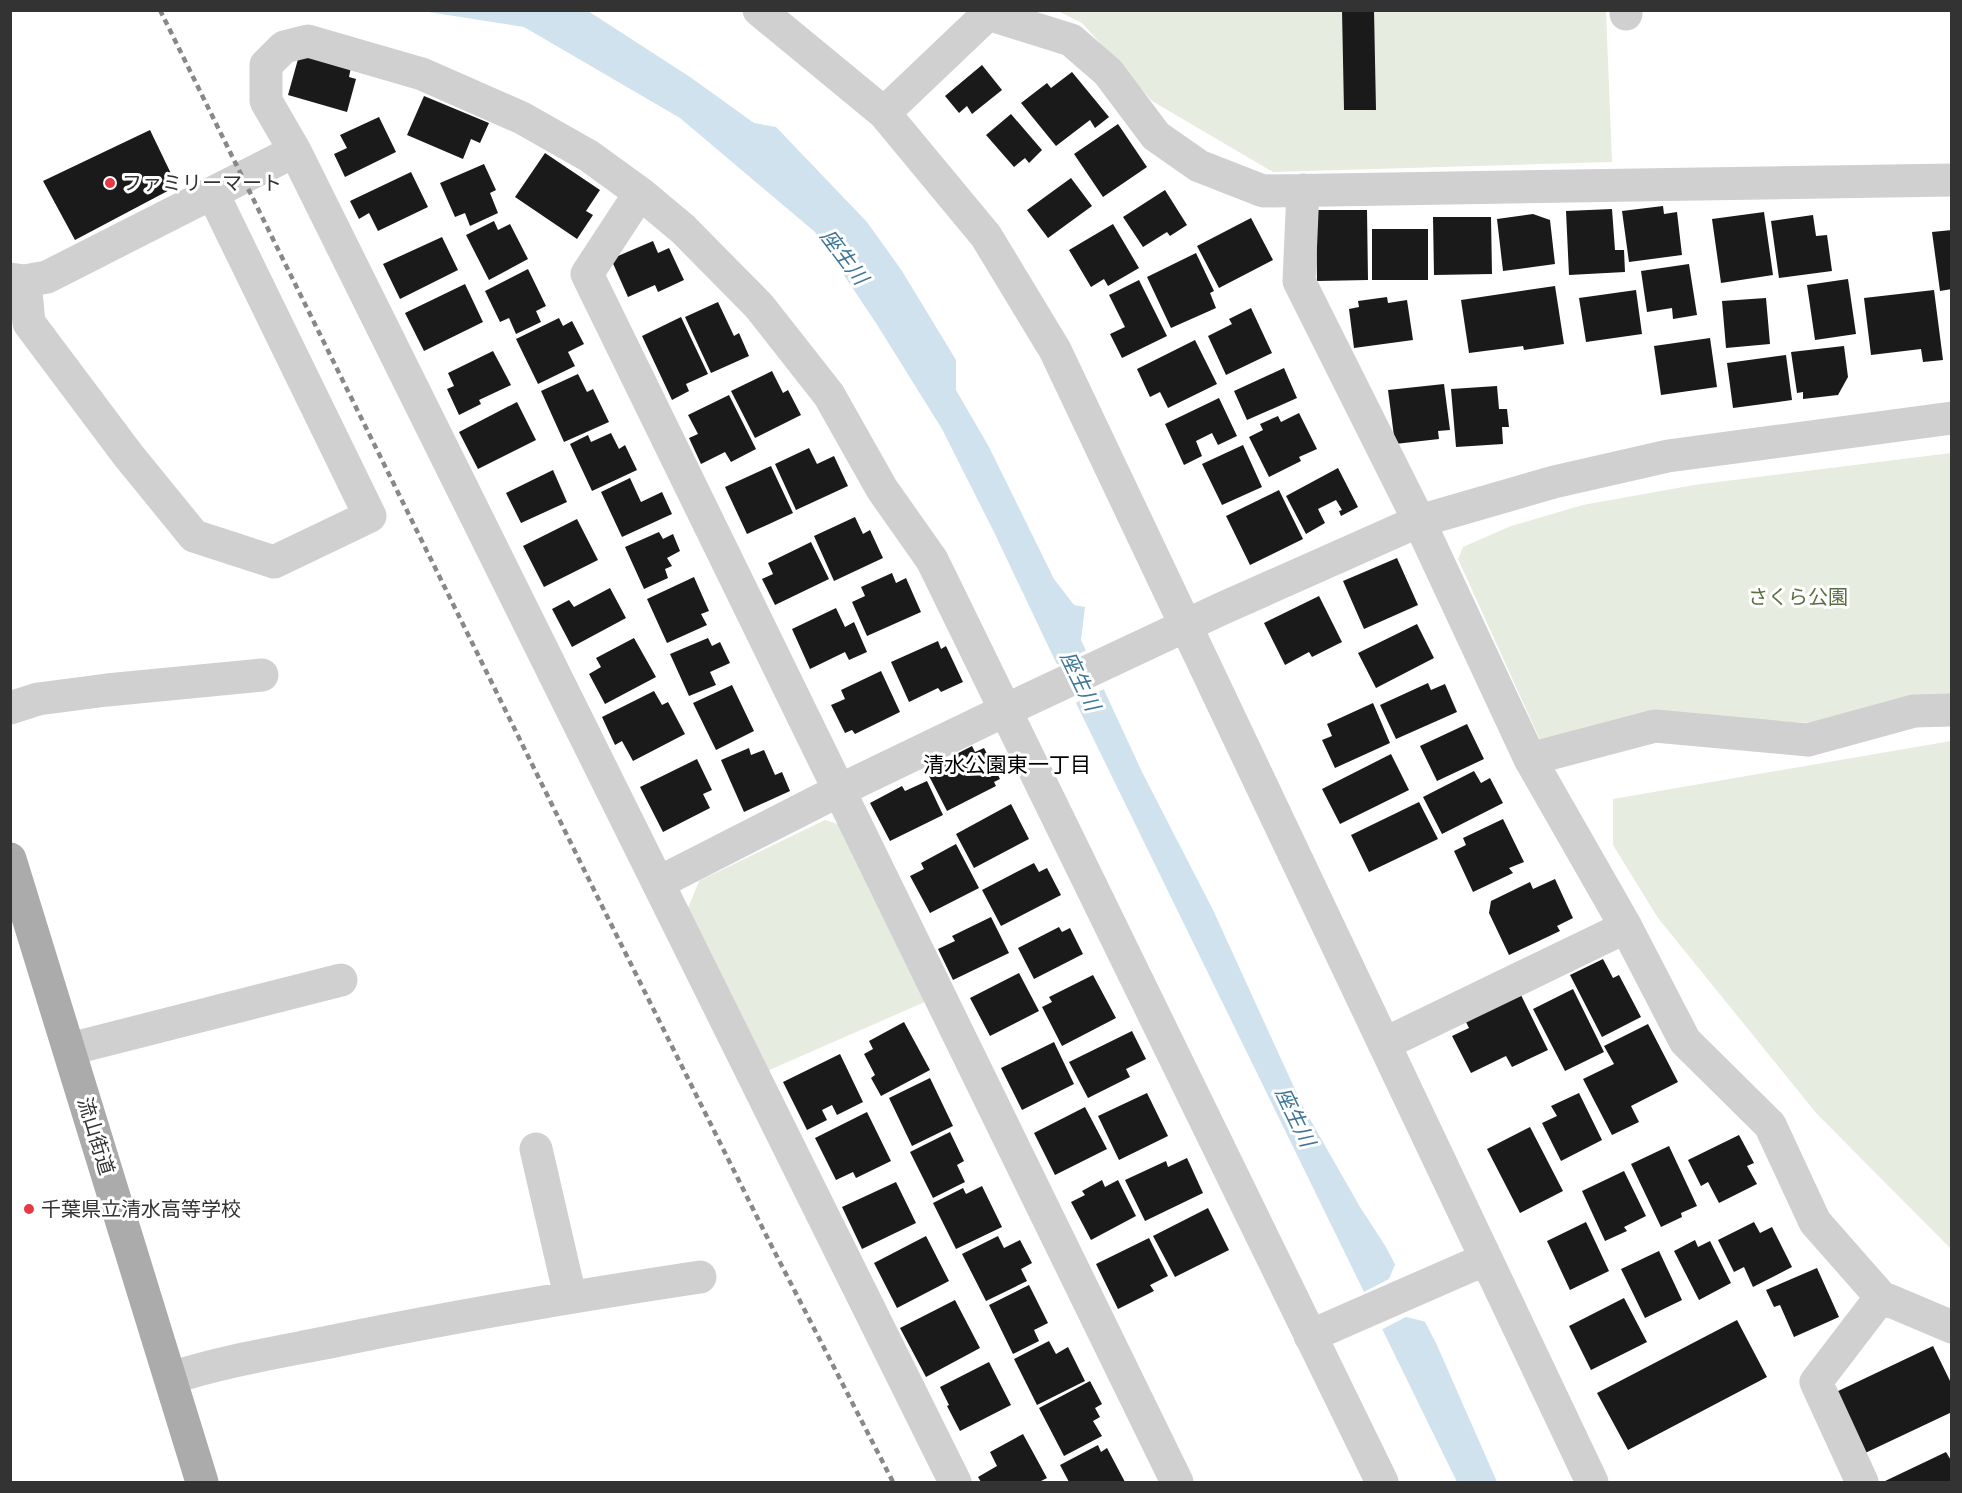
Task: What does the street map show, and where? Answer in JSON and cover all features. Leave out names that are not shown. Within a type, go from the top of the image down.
[{"type":"main road","name":"流山街道","points":[[10,859],[202,1482]]},
{"type":"street","points":[[759,10],[884,113],[986,236],[1054,350],[1592,1482]]},
{"type":"street","points":[[884,113],[987,12],[1071,40],[1108,72],[1156,136],[1199,166],[1263,191],[1952,180]]},
{"type":"street","points":[[955,1482],[295,151],[266,101],[266,65],[284,47],[308,41],[422,74],[522,118],[589,156],[640,193],[682,229],[759,306],[829,395],[882,489],[932,560],[1019,705],[1310,1336],[1382,1482]]},
{"type":"street","points":[[213,194],[370,516],[274,562],[194,536],[128,454],[29,323],[18,280],[47,277],[295,151]]},
{"type":"street","points":[[1304,190],[1299,281],[1419,521],[1530,759],[1626,927],[1685,1041],[1770,1125],[1815,1221],[1881,1297],[1952,1327]]},
{"type":"street","points":[[640,193],[587,274],[1177,1482]]},
{"type":"street","points":[[658,883],[838,791],[1283,580],[1419,521],[1554,482],[1668,456],[1952,418]]},
{"type":"street","points":[[10,708],[38,699],[262,675]]},
{"type":"street","points":[[1530,759],[1655,726],[1808,740],[1914,711],[1952,710]]},
{"type":"street","points":[[1384,1044],[1626,927]]},
{"type":"street","points":[[70,1049],[341,980]]},
{"type":"street","points":[[536,1149],[570,1296]]},
{"type":"street","points":[[1310,1336],[1486,1259]]},
{"type":"street","points":[[171,1378],[229,1362],[570,1296],[700,1277]]},
{"type":"street","points":[[1862,1482],[1816,1382],[1881,1297]]},
{"type":"green space","points":[[1058,11],[1606,11],[1612,162],[1273,172],[1152,101],[1082,23]]},
{"type":"green space","name":"さくら公園","points":[[1951,453],[1951,697],[1811,723],[1661,715],[1541,742],[1458,559],[1463,547],[1511,526],[1583,505],[1694,485]]},
{"type":"green space","points":[[1952,741],[1951,1249],[1817,1114],[1658,918],[1613,845],[1613,799]]},
{"type":"green space","points":[[825,820],[841,825],[927,1001],[767,1071],[688,908],[699,881]]},
{"type":"water","name":"座生川","points":[[422,11],[588,11],[690,77],[754,123],[776,127],[867,222],[902,271],[956,360],[956,390],[989,447],[1054,579],[1074,605],[1085,607],[1081,640],[1142,772],[1213,910],[1303,1107],[1360,1207],[1386,1247],[1436,1343],[1497,1482],[1457,1482],[942,429],[876,323],[815,232],[680,118],[524,27]]},
{"type":"pier","points":[[1089,649],[1106,688],[1073,704],[1054,666]]},
{"type":"pier","points":[[1396,1262],[1427,1322],[1406,1317],[1379,1331],[1360,1294],[1389,1279]]},
{"type":"building","points":[[1342,10],[1374,10],[1376,110],[1344,110]]},
{"type":"building","points":[[300,52],[351,67],[349,77],[356,79],[347,112],[288,95]]},
{"type":"building","points":[[982,65],[1002,90],[972,114],[967,106],[959,113],[945,96]]},
{"type":"building","points":[[1072,72],[1109,117],[1095,128],[1090,120],[1056,146],[1021,103],[1047,83],[1051,88]]},
{"type":"building","points":[[424,96],[489,123],[480,143],[471,139],[463,159],[407,135]]},
{"type":"building","points":[[1011,114],[1042,150],[1029,163],[1025,158],[1014,167],[986,135]]},
{"type":"building","points":[[379,117],[396,152],[345,177],[334,154],[347,148],[340,135]]},
{"type":"building","points":[[1118,124],[1147,167],[1103,197],[1074,154]]},
{"type":"building","name":"ファミリーマート","points":[[150,130],[177,186],[75,240],[43,181]]},
{"type":"building","points":[[545,153],[600,190],[586,211],[593,215],[577,239],[515,197]]},
{"type":"building","points":[[484,164],[496,190],[490,193],[498,213],[470,226],[465,213],[455,217],[440,183]]},
{"type":"building","points":[[411,172],[428,207],[378,231],[369,213],[359,219],[350,201]]},
{"type":"building","points":[[1071,178],[1092,206],[1048,238],[1027,210]]},
{"type":"building","points":[[1165,190],[1187,225],[1170,236],[1167,232],[1143,247],[1123,217]]},
{"type":"building","points":[[1663,206],[1664,214],[1677,212],[1682,255],[1629,262],[1622,211]]},
{"type":"building","points":[[1612,209],[1615,250],[1624,250],[1625,272],[1569,275],[1566,211]]},
{"type":"building","points":[[1316,210],[1367,210],[1368,280],[1317,281]]},
{"type":"building","points":[[1764,212],[1773,275],[1721,283],[1712,219]]},
{"type":"building","points":[[1533,214],[1550,220],[1555,264],[1503,271],[1497,219]]},
{"type":"building","points":[[1813,215],[1816,236],[1827,235],[1832,271],[1779,278],[1771,221]]},
{"type":"building","points":[[1433,217],[1491,217],[1492,274],[1434,275]]},
{"type":"building","points":[[1251,218],[1273,260],[1219,288],[1197,246]]},
{"type":"building","points":[[494,221],[498,230],[510,224],[528,259],[489,280],[466,235]]},
{"type":"building","points":[[1113,224],[1139,268],[1108,286],[1104,279],[1091,287],[1069,250]]},
{"type":"building","points":[[1372,229],[1428,229],[1428,280],[1372,280]]},
{"type":"building","points":[[1952,230],[1952,289],[1940,291],[1932,232]]},
{"type":"building","points":[[442,237],[458,270],[400,299],[383,264]]},
{"type":"building","points":[[653,241],[658,253],[669,248],[684,280],[658,292],[655,285],[628,297],[611,259]]},
{"type":"building","points":[[1196,253],[1214,291],[1210,293],[1216,308],[1171,328],[1147,277]]},
{"type":"building","points":[[1689,264],[1697,315],[1673,319],[1672,308],[1647,312],[1641,271]]},
{"type":"building","points":[[528,269],[546,306],[536,311],[541,322],[516,334],[509,318],[500,322],[485,291]]},
{"type":"building","points":[[1848,279],[1856,334],[1815,340],[1807,285]]},
{"type":"building","points":[[1139,280],[1167,336],[1122,358],[1110,334],[1125,327],[1109,295]]},
{"type":"building","points":[[465,284],[483,322],[424,351],[405,313]]},
{"type":"building","points":[[1555,286],[1564,344],[1524,350],[1523,346],[1469,353],[1461,300]]},
{"type":"building","points":[[1636,290],[1642,334],[1586,342],[1579,298]]},
{"type":"building","points":[[1934,290],[1943,360],[1923,362],[1921,349],[1871,355],[1864,298]]},
{"type":"building","points":[[1387,297],[1388,303],[1407,300],[1413,340],[1354,348],[1349,309],[1359,307],[1358,301]]},
{"type":"building","points":[[1766,298],[1770,344],[1726,348],[1722,301]]},
{"type":"building","points":[[718,302],[734,336],[739,333],[749,356],[711,373],[685,317]]},
{"type":"building","points":[[1251,308],[1272,353],[1226,375],[1208,336],[1232,324],[1229,319]]},
{"type":"building","points":[[681,317],[708,374],[686,384],[689,391],[672,400],[642,336]]},
{"type":"building","points":[[559,318],[563,326],[572,321],[584,344],[568,352],[575,366],[538,384],[516,339]]},
{"type":"building","points":[[1710,338],[1717,387],[1661,395],[1654,346]]},
{"type":"building","points":[[1195,340],[1217,384],[1168,408],[1160,392],[1150,397],[1137,369]]},
{"type":"building","points":[[1844,346],[1848,377],[1838,395],[1803,399],[1803,392],[1797,393],[1791,352]]},
{"type":"building","points":[[493,351],[511,385],[479,400],[481,404],[459,415],[447,389],[454,386],[448,373]]},
{"type":"building","points":[[1786,355],[1792,400],[1733,408],[1727,363]]},
{"type":"building","points":[[1284,368],[1297,398],[1247,420],[1234,391]]},
{"type":"building","points":[[772,371],[783,393],[788,390],[801,415],[755,438],[731,391]]},
{"type":"building","points":[[578,374],[587,392],[593,389],[609,422],[564,442],[541,391]]},
{"type":"building","points":[[1444,384],[1450,430],[1438,431],[1439,439],[1395,444],[1388,390]]},
{"type":"building","points":[[1497,386],[1499,409],[1507,409],[1509,427],[1502,427],[1503,444],[1456,447],[1451,389]]},
{"type":"building","points":[[729,395],[756,449],[731,462],[725,452],[701,464],[689,438],[698,434],[688,415]]},
{"type":"building","points":[[1219,398],[1237,436],[1218,445],[1212,433],[1196,441],[1202,456],[1184,465],[1165,424]]},
{"type":"building","points":[[517,402],[536,440],[478,469],[459,432]]},
{"type":"building","points":[[1299,413],[1317,449],[1299,457],[1301,461],[1269,477],[1249,437],[1263,430],[1260,424],[1278,416],[1281,422]]},
{"type":"building","points":[[611,433],[619,449],[625,445],[637,470],[592,491],[570,444],[588,435],[591,442]]},
{"type":"building","points":[[1243,445],[1262,487],[1222,505],[1202,464]]},
{"type":"building","points":[[809,448],[817,464],[834,456],[848,486],[796,510],[775,464]]},
{"type":"building","points":[[771,466],[793,513],[747,534],[725,487]]},
{"type":"building","points":[[1338,468],[1358,507],[1341,516],[1339,511],[1342,510],[1336,500],[1318,509],[1325,523],[1306,534],[1286,496]]},
{"type":"building","points":[[553,470],[567,502],[521,523],[506,493]]},
{"type":"building","points":[[630,478],[641,502],[662,492],[672,514],[622,537],[601,492]]},
{"type":"building","points":[[1279,490],[1303,539],[1250,565],[1226,516]]},
{"type":"building","points":[[855,517],[863,534],[870,530],[883,558],[834,581],[814,536]]},
{"type":"building","points":[[577,519],[598,560],[544,587],[523,546]]},
{"type":"building","points":[[659,532],[663,539],[673,534],[680,551],[667,558],[672,566],[665,569],[668,578],[644,589],[625,547]]},
{"type":"building","points":[[811,542],[829,579],[775,605],[762,579],[773,574],[768,563]]},
{"type":"building","points":[[1397,558],[1418,605],[1364,629],[1343,581]]},
{"type":"building","points":[[892,573],[896,583],[906,578],[921,612],[867,636],[852,602],[865,596],[861,587]]},
{"type":"building","points":[[694,577],[709,611],[701,614],[707,625],[667,643],[647,599]]},
{"type":"building","points":[[610,588],[626,618],[572,647],[552,609],[569,600],[574,607]]},
{"type":"building","points":[[1319,596],[1342,642],[1312,657],[1309,652],[1285,665],[1264,623]]},
{"type":"building","points":[[836,608],[845,627],[854,622],[867,652],[849,660],[845,652],[810,669],[792,629]]},
{"type":"building","points":[[1417,624],[1434,658],[1376,688],[1358,653]]},
{"type":"building","points":[[634,638],[656,677],[605,704],[589,674],[601,667],[596,658]]},
{"type":"building","points":[[708,638],[712,646],[720,642],[730,663],[710,672],[716,685],[689,696],[670,654]]},
{"type":"building","points":[[938,641],[941,649],[946,646],[963,682],[941,692],[938,688],[909,702],[891,662]]},
{"type":"building","points":[[881,671],[900,712],[855,734],[852,730],[845,733],[831,705],[845,699],[841,690]]},
{"type":"building","points":[[1428,683],[1431,690],[1445,684],[1457,712],[1396,739],[1380,705]]},
{"type":"building","points":[[732,685],[754,731],[716,750],[693,703]]},
{"type":"building","points":[[654,691],[662,705],[668,702],[685,734],[633,761],[622,741],[615,745],[602,717]]},
{"type":"building","points":[[1373,703],[1390,743],[1335,768],[1322,740],[1332,736],[1327,724]]},
{"type":"building","points":[[1467,724],[1484,759],[1437,781],[1420,746]]},
{"type":"building","points":[[972,746],[975,752],[984,748],[1000,779],[994,782],[996,786],[947,811],[929,776],[938,772],[935,765]]},
{"type":"building","points":[[749,748],[751,755],[764,750],[775,775],[782,772],[790,791],[744,812],[721,760]]},
{"type":"building","points":[[1391,754],[1409,790],[1340,824],[1322,789]]},
{"type":"building","points":[[697,759],[712,790],[703,794],[710,808],[663,832],[640,787]]},
{"type":"building","points":[[1474,771],[1481,783],[1490,778],[1503,803],[1442,834],[1423,797]]},
{"type":"building","points":[[927,781],[943,815],[890,841],[870,803],[902,786],[905,791]]},
{"type":"building","points":[[1419,802],[1438,839],[1369,872],[1351,835]]},
{"type":"building","points":[[1011,804],[1029,839],[974,868],[956,834]]},
{"type":"building","points":[[1503,819],[1524,862],[1509,868],[1513,873],[1473,892],[1454,851],[1466,845],[1463,838]]},
{"type":"building","points":[[956,844],[979,888],[930,913],[910,876],[924,869],[921,863]]},
{"type":"building","points":[[1034,863],[1039,872],[1047,868],[1061,895],[1001,926],[982,890]]},
{"type":"building","points":[[1555,879],[1573,918],[1557,926],[1560,931],[1509,955],[1489,913],[1491,901],[1530,882],[1533,889]]},
{"type":"building","points":[[991,917],[1009,953],[953,980],[938,949],[955,941],[952,936]]},
{"type":"building","points":[[1059,927],[1062,932],[1070,928],[1083,954],[1034,979],[1018,948]]},
{"type":"building","points":[[1603,959],[1613,978],[1619,975],[1641,1017],[1602,1037],[1570,975]]},
{"type":"building","points":[[1019,973],[1039,1011],[990,1036],[970,998]]},
{"type":"building","points":[[1093,975],[1116,1018],[1062,1046],[1042,1007],[1052,1002],[1049,997]]},
{"type":"building","points":[[1573,989],[1604,1052],[1565,1071],[1533,1009]]},
{"type":"building","points":[[1519,991],[1548,1050],[1512,1067],[1506,1056],[1471,1073],[1452,1036],[1469,1028],[1464,1018]]},
{"type":"building","points":[[904,1022],[930,1070],[881,1096],[871,1078],[875,1075],[864,1054],[873,1049],[869,1041]]},
{"type":"building","points":[[1648,1024],[1678,1082],[1631,1106],[1639,1122],[1612,1135],[1583,1079],[1614,1064],[1604,1046]]},
{"type":"building","points":[[1132,1031],[1146,1059],[1126,1069],[1130,1077],[1088,1098],[1069,1062]]},
{"type":"building","points":[[1054,1042],[1074,1084],[1022,1110],[1001,1068]]},
{"type":"building","points":[[840,1054],[863,1102],[837,1115],[832,1105],[822,1110],[827,1120],[807,1130],[783,1082]]},
{"type":"building","points":[[930,1078],[953,1126],[912,1146],[889,1098]]},
{"type":"building","points":[[1147,1093],[1168,1136],[1119,1160],[1098,1116]]},
{"type":"building","points":[[1579,1093],[1602,1140],[1561,1161],[1542,1123],[1557,1116],[1551,1106]]},
{"type":"building","points":[[1085,1107],[1107,1149],[1055,1175],[1034,1133]]},
{"type":"building","points":[[867,1112],[891,1161],[856,1178],[853,1172],[836,1180],[815,1138]]},
{"type":"building","points":[[1530,1127],[1563,1191],[1520,1213],[1487,1149]]},
{"type":"building","points":[[950,1132],[964,1161],[957,1165],[965,1182],[933,1198],[910,1152]]},
{"type":"building","points":[[1739,1135],[1754,1163],[1747,1166],[1757,1184],[1719,1203],[1708,1182],[1701,1186],[1688,1160]]},
{"type":"building","points":[[1669,1146],[1697,1206],[1681,1213],[1682,1217],[1661,1227],[1631,1164]]},
{"type":"building","points":[[1187,1158],[1203,1193],[1145,1221],[1125,1180],[1166,1161],[1168,1167]]},
{"type":"building","points":[[1624,1171],[1646,1216],[1624,1227],[1627,1231],[1605,1241],[1582,1191]]},
{"type":"building","points":[[1102,1180],[1105,1187],[1118,1180],[1136,1216],[1091,1240],[1071,1202],[1085,1195],[1082,1191]]},
{"type":"building","points":[[896,1182],[916,1223],[862,1249],[842,1207]]},
{"type":"building","points":[[982,1186],[1002,1227],[956,1249],[933,1203],[963,1188],[966,1194]]},
{"type":"building","points":[[1208,1208],[1229,1250],[1175,1277],[1153,1236]]},
{"type":"building","points":[[1586,1222],[1609,1271],[1570,1290],[1547,1241]]},
{"type":"building","points":[[1754,1222],[1760,1233],[1772,1227],[1792,1267],[1753,1287],[1744,1267],[1734,1272],[1718,1240]]},
{"type":"building","points":[[926,1236],[949,1281],[897,1308],[874,1263]]},
{"type":"building","points":[[998,1236],[1004,1248],[1020,1240],[1032,1263],[1021,1269],[1027,1281],[986,1301],[962,1254]]},
{"type":"building","points":[[1149,1238],[1168,1276],[1150,1285],[1154,1291],[1118,1309],[1096,1264]]},
{"type":"building","points":[[1695,1240],[1698,1247],[1710,1241],[1731,1283],[1699,1300],[1674,1251]]},
{"type":"building","points":[[1659,1251],[1682,1300],[1645,1318],[1621,1269]]},
{"type":"building","points":[[1817,1268],[1839,1317],[1794,1337],[1780,1305],[1774,1307],[1766,1290]]},
{"type":"building","points":[[1029,1285],[1048,1323],[1034,1330],[1039,1341],[1013,1354],[989,1305]]},
{"type":"building","points":[[1624,1298],[1647,1342],[1591,1370],[1569,1326]]},
{"type":"building","points":[[955,1300],[980,1348],[926,1377],[900,1328]]},
{"type":"building","points":[[1737,1320],[1767,1377],[1628,1450],[1597,1393]]},
{"type":"building","points":[[1049,1341],[1056,1354],[1068,1347],[1085,1381],[1037,1405],[1014,1359]]},
{"type":"building","points":[[1933,1346],[1952,1385],[1952,1412],[1863,1454],[1834,1393]]},
{"type":"building","points":[[989,1362],[1011,1405],[960,1431],[940,1387]]},
{"type":"building","points":[[1090,1381],[1102,1404],[1095,1408],[1100,1417],[1093,1421],[1102,1436],[1064,1456],[1039,1408]]},
{"type":"building","points":[[1023,1434],[1047,1478],[1039,1482],[981,1482],[978,1477],[997,1466],[990,1452]]},
{"type":"building","points":[[1098,1445],[1101,1452],[1107,1448],[1125,1482],[1069,1482],[1060,1465]]},
{"type":"building","points":[[1946,1452],[1952,1462],[1952,1482],[1883,1482]]},
{"type":"railway","points":[[160,10],[600,902],[767,1237],[893,1482]]},
{"type":"place","name":"ファミリーマート","points":[[110,183]]},
{"type":"place","name":"千葉県立清水高等学校","points":[[29,1209]]},
{"type":"district","name":"清水公園東一丁目","points":[[1007,765]]}]
